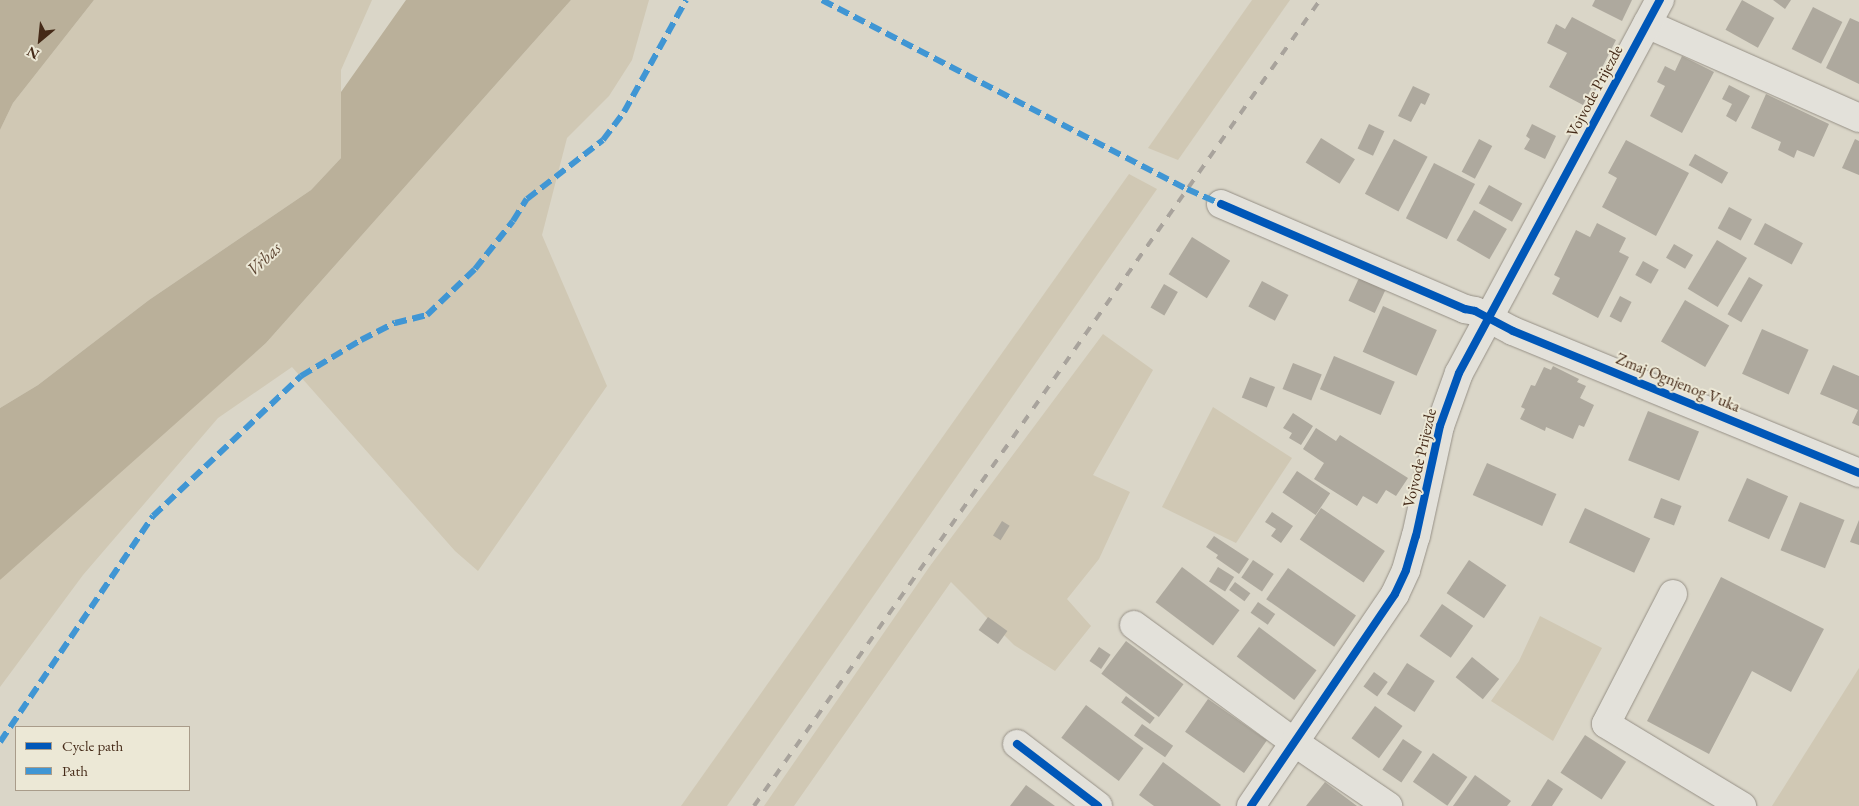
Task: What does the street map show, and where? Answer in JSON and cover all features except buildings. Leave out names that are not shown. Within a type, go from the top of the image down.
[{"type":"street","name":"Vojvode Prijezde","points":[[1251,806],[1389,602],[1406,570],[1424,505],[1447,402],[1459,373],[1660,0]]},
{"type":"street","points":[[1647,24],[1859,118]]},
{"type":"street","name":"Zmaj Ognjenog Vuka","points":[[1221,204],[1465,309],[1475,311],[1859,473]]},
{"type":"street","points":[[1673,594],[1606,724],[1742,806]]},
{"type":"street","points":[[1134,625],[1294,742],[1388,806]]},
{"type":"street","points":[[1017,744],[1098,806]]},
{"type":"shaded area","points":[[94,0],[372,0],[341,70],[341,158],[311,190],[149,300],[38,385],[0,408],[0,130],[13,103]]},
{"type":"shaded area","points":[[571,0],[649,0],[632,60],[609,96],[567,138],[542,235],[607,386],[478,571],[455,551],[292,367],[218,418],[83,575],[0,687],[0,580],[6,572],[266,343]]},
{"type":"shaded area","points":[[1252,0],[1290,0],[1178,160],[1148,148]]},
{"type":"shaded area","points":[[1129,174],[1157,189],[727,806],[681,806]]},
{"type":"shaded area","points":[[1103,334],[1153,370],[1093,475],[1130,492],[1099,559],[1067,599],[1091,626],[1055,671],[1014,645],[951,582],[794,806],[764,806],[930,566]]},
{"type":"shaded area","points":[[1213,407],[1292,458],[1236,543],[1162,507]]},
{"type":"shaded area","points":[[1540,616],[1602,648],[1553,741],[1491,701],[1519,661]]},
{"type":"shaded area","points":[[1859,668],[1859,806],[1772,806]]},
{"type":"water","points":[[0,0],[94,0],[13,103],[0,130]]},
{"type":"water","name":"Vrbas","points":[[406,0],[571,0],[266,343],[0,580],[0,408],[38,385],[149,300],[311,190],[341,158],[341,92]]},
{"type":"railway","points":[[754,806],[1320,0]]},
{"type":"marked path","points":[[0,742],[153,516],[301,376],[361,340],[395,323],[427,315],[475,269],[513,221],[527,199],[603,140],[624,112],[686,0]]},
{"type":"marked path","points":[[822,0],[1187,189],[1221,204]]},
{"type":"cycle path","points":[[1251,806],[1395,594],[1406,570],[1416,536],[1440,426],[1459,373],[1660,0]]},
{"type":"cycle path","points":[[1221,204],[1465,309],[1475,311],[1513,331],[1859,473]]},
{"type":"cycle path","points":[[1017,744],[1098,806]]}]
